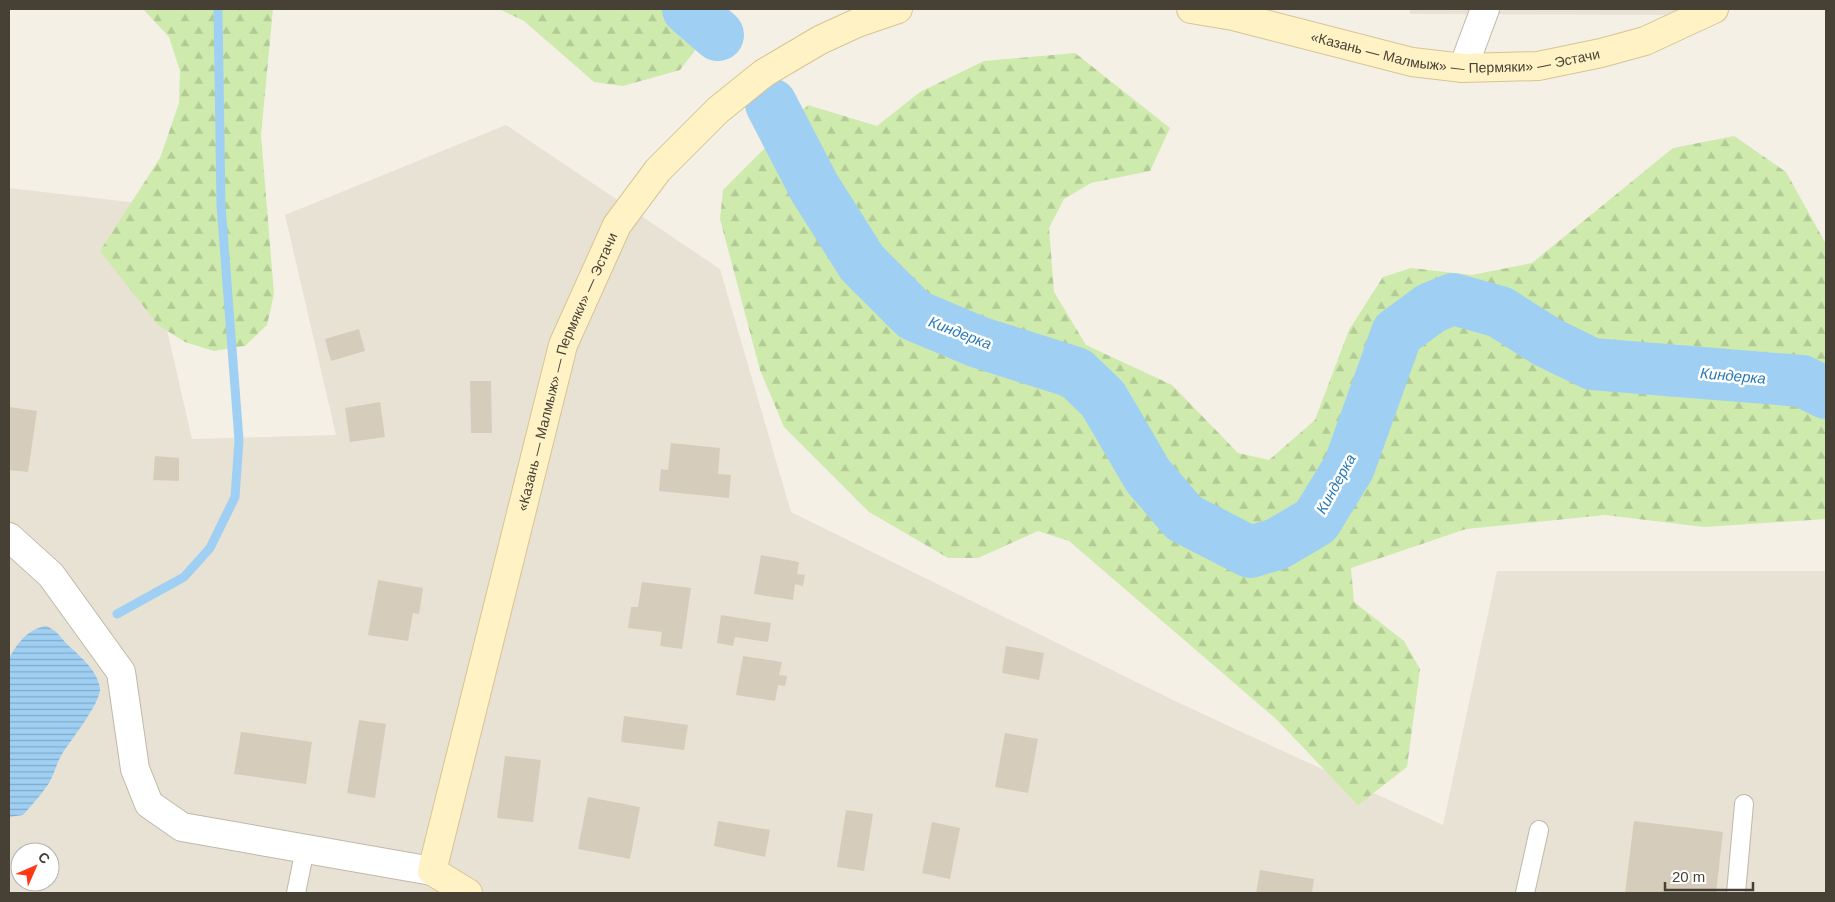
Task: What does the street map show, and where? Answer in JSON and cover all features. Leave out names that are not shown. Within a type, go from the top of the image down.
[{"type":"street","name":"«Казань — Малмыж» — Пермяки» — Эстачи","points":[[432,871],[563,345],[617,225],[658,170],[718,110],[764,73],[820,40],[857,23],[898,9]]},
{"type":"street","name":"«Казань — Малмыж» — Пермяки» — Эстачи","points":[[1191,9],[1233,16],[1412,62],[1463,68],[1538,66],[1601,53],[1645,41],[1714,9]]},
{"type":"street","points":[[1463,68],[1485,9]]},
{"type":"street","points":[[9,537],[51,575],[121,672],[135,769],[149,804],[182,827],[432,871],[468,893]]},
{"type":"lane","points":[[1736,893],[1744,804]]},
{"type":"lane","points":[[1525,893],[1539,830]]},
{"type":"lane","points":[[296,893],[304,849]]},
{"type":"shaded area","points":[[1410,9],[1704,9],[1691,15],[1410,14]]},
{"type":"shaded area","points":[[506,125],[720,269],[791,512],[1175,701],[1443,825],[1497,571],[1826,571],[1826,893],[9,893],[9,188],[138,203],[192,439],[336,435],[285,215]]},
{"type":"green space","points":[[143,9],[273,9],[261,135],[274,294],[267,325],[245,346],[214,351],[185,342],[158,325],[100,251],[160,158],[179,103],[180,71],[169,37]]},
{"type":"green space","points":[[499,9],[684,9],[699,45],[680,70],[623,86],[594,82],[524,21]]},
{"type":"green space","points":[[1075,53],[1170,128],[1150,171],[1091,183],[1064,199],[1049,228],[1054,292],[1086,345],[1172,385],[1238,453],[1269,460],[1315,420],[1349,330],[1383,277],[1411,268],[1472,275],[1532,263],[1673,148],[1734,136],[1786,172],[1826,244],[1826,519],[1704,527],[1605,515],[1466,529],[1351,568],[1354,602],[1404,641],[1420,669],[1407,767],[1358,805],[1276,719],[1069,541],[1038,531],[978,558],[948,558],[869,512],[784,427],[760,370],[720,219],[723,190],[808,105],[877,126],[920,92],[984,61]]},
{"type":"water","points":[[46,626],[57,633],[87,663],[98,681],[99,695],[91,712],[62,754],[44,790],[23,815],[9,817],[9,658],[28,634],[33,630]]},
{"type":"building","points":[[359,329],[365,351],[331,361],[325,339]]},
{"type":"building","points":[[470,381],[491,381],[492,433],[471,433]]},
{"type":"building","points":[[380,402],[385,437],[350,442],[345,408]]},
{"type":"building","points":[[9,407],[37,411],[28,472],[9,470]]},
{"type":"building","points":[[671,443],[720,448],[718,474],[731,475],[729,498],[659,491],[661,469],[668,470]]},
{"type":"building","points":[[155,456],[179,458],[179,481],[153,480]]},
{"type":"building","points":[[761,555],[799,562],[797,574],[805,575],[803,586],[795,584],[793,600],[754,594]]},
{"type":"building","points":[[378,580],[423,588],[419,614],[413,613],[408,641],[368,635]]},
{"type":"building","points":[[642,582],[691,588],[682,649],[660,646],[662,632],[628,628],[631,607],[638,607]]},
{"type":"building","points":[[721,615],[771,623],[768,642],[735,637],[733,646],[717,643]]},
{"type":"building","points":[[1006,646],[1044,653],[1039,680],[1002,673]]},
{"type":"building","points":[[743,656],[782,662],[779,675],[787,676],[785,686],[778,685],[775,701],[736,695]]},
{"type":"building","points":[[624,716],[688,725],[684,750],[621,742]]},
{"type":"building","points":[[359,720],[386,724],[375,798],[347,793]]},
{"type":"building","points":[[241,732],[312,742],[306,784],[234,774]]},
{"type":"building","points":[[1005,733],[1038,739],[1028,793],[995,787]]},
{"type":"building","points":[[505,756],[541,760],[533,822],[497,818]]},
{"type":"building","points":[[588,797],[640,807],[630,859],[578,849]]},
{"type":"building","points":[[846,810],[873,814],[864,871],[837,867]]},
{"type":"building","points":[[718,821],[770,830],[765,857],[714,846]]},
{"type":"building","points":[[1634,821],[1723,832],[1716,893],[1625,893]]},
{"type":"building","points":[[932,822],[960,828],[950,879],[922,873]]},
{"type":"building","points":[[1260,870],[1314,879],[1312,893],[1256,893]]},
{"type":"waterway","points":[[117,614],[184,577],[210,548],[235,497],[239,440],[221,205],[218,9]]},
{"type":"waterway","name":"Киндерка","points":[[688,9],[718,35]]},
{"type":"waterway","name":"Киндерка","points":[[771,104],[814,187],[862,263],[914,315],[978,342],[1076,373],[1103,399],[1148,476],[1184,518],[1250,552],[1277,544],[1316,521],[1349,467],[1397,333],[1431,308],[1453,299],[1500,312],[1547,342],[1592,364],[1802,381],[1826,393]]}]
